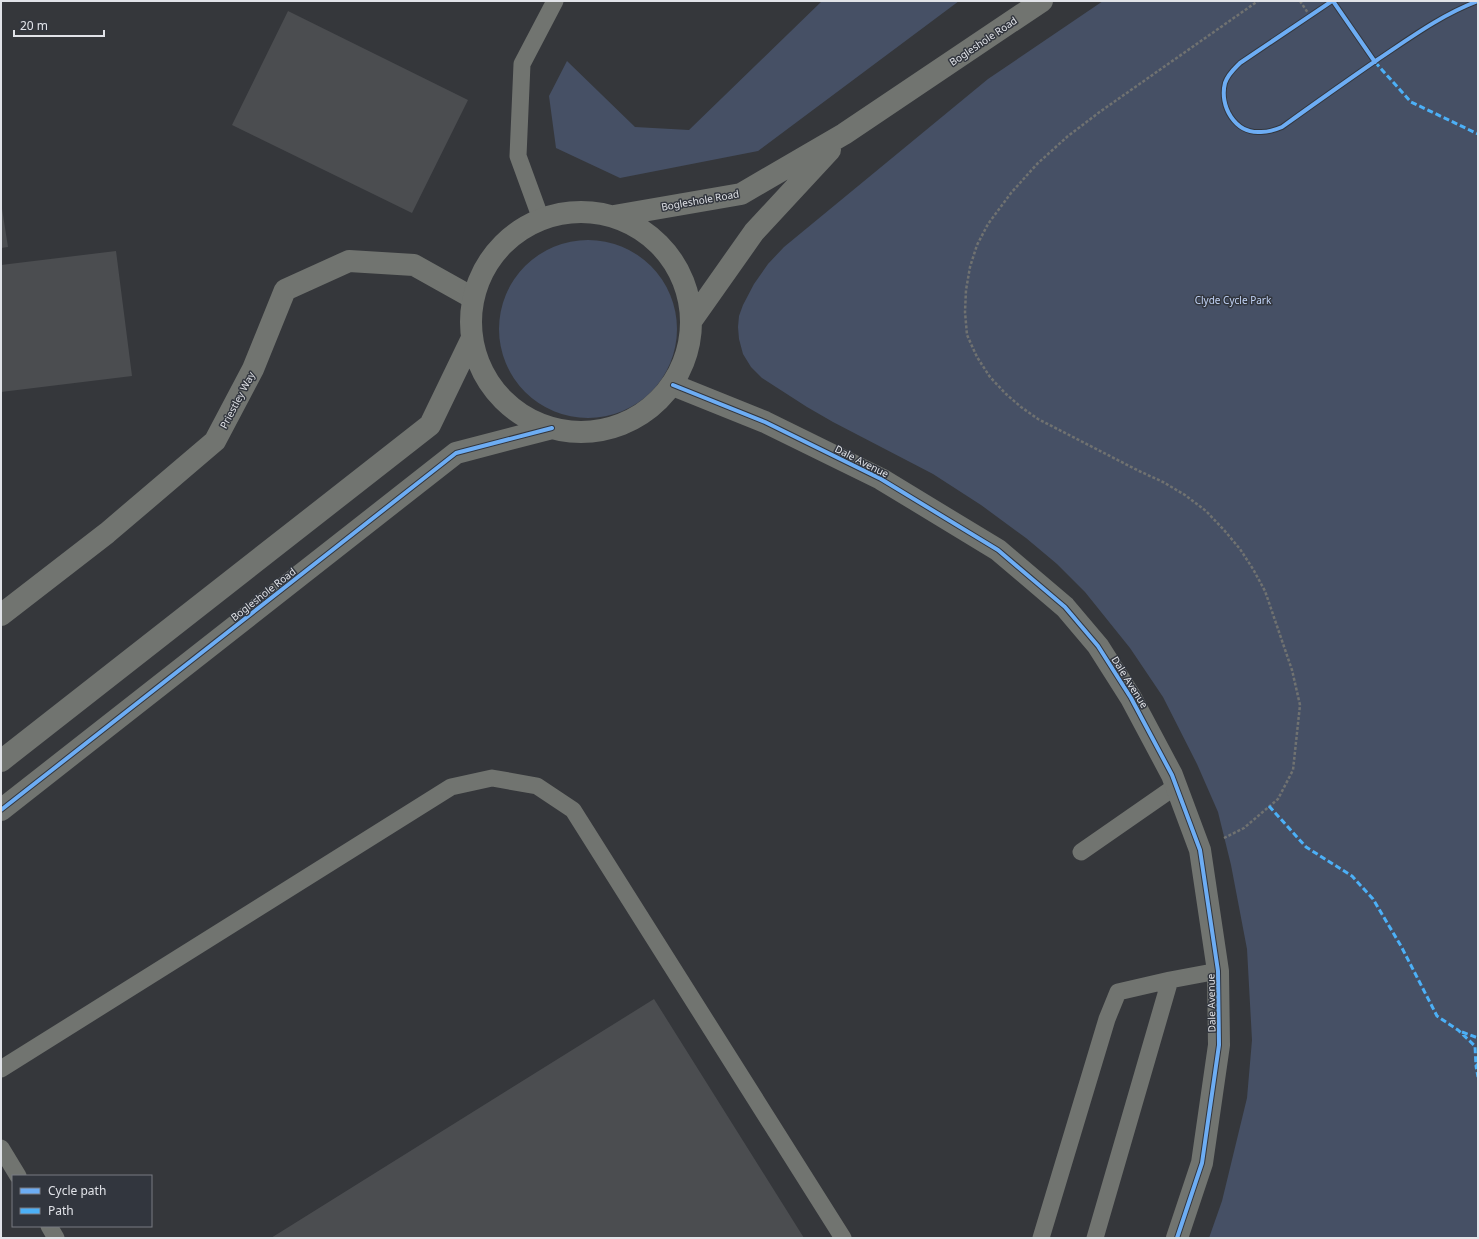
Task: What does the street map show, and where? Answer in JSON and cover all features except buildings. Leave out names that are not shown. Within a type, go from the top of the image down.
[{"type":"street","name":"Bogleshole Road","points":[[614,216],[741,194],[844,134],[1042,1]]},
{"type":"street","name":"Bogleshole Road","points":[[692,320],[754,232],[844,134]]},
{"type":"street","points":[[577,211],[614,216],[645,231],[670,256],[686,286],[692,320],[688,354],[673,384],[649,409],[620,426],[586,432],[552,428],[523,416],[498,395],[481,368],[472,338],[471,318],[473,298],[487,264],[510,237],[541,219],[577,211]]},
{"type":"street","name":"Priestley Way","points":[[1,616],[107,533],[215,441],[253,369],[285,290],[349,261],[414,266],[473,298]]},
{"type":"street","points":[[1,761],[430,425],[472,338]]},
{"type":"street","name":"Dale Avenue","points":[[673,384],[765,422],[881,479],[998,550],[1065,607],[1098,646],[1132,698],[1172,775],[1200,850],[1218,971],[1219,1044],[1202,1162],[1177,1238]]},
{"type":"street","name":"Bogleshole Road","points":[[1,810],[456,453],[552,428]]},
{"type":"lane","points":[[541,219],[518,156],[522,64],[555,1]]},
{"type":"lane","points":[[1,1069],[451,787],[492,778],[537,786],[573,810],[843,1238]]},
{"type":"lane","points":[[1081,852],[1176,786]]},
{"type":"lane","points":[[1041,1238],[1107,1019],[1118,992],[1218,971]]},
{"type":"lane","points":[[1095,1238],[1170,980]]},
{"type":"lane","points":[[1,1148],[17,1175]]},
{"type":"lane","points":[[50,1227],[56,1238]]},
{"type":"path","points":[[1200,850],[1244,828],[1278,799],[1293,770],[1300,705],[1292,670],[1265,591],[1253,569],[1236,544],[1206,511],[1163,482],[1038,419],[1021,408],[1006,394],[990,377],[967,335],[965,312],[966,290],[970,267],[977,245],[988,224],[1011,193],[1037,164],[1068,136],[1101,111],[1258,1]]},
{"type":"path","points":[[1300,1],[1310,16]]},
{"type":"path","points":[[1304,20],[1315,12]]},
{"type":"green space","points":[[822,1],[959,1],[758,151],[620,178],[556,148],[549,96],[567,61],[635,127],[689,130]]},
{"type":"green space","name":"Clyde Cycle Park","points":[[1103,1],[1478,1],[1478,1238],[1209,1238],[1222,1201],[1247,1098],[1252,1040],[1247,949],[1231,865],[1218,812],[1197,764],[1163,697],[1130,648],[1085,592],[1057,564],[1026,538],[981,505],[933,474],[833,422],[762,378],[751,367],[743,354],[739,339],[738,327],[739,316],[743,305],[754,284],[768,264],[784,247],[988,79]]},
{"type":"green space","points":[[579,240],[597,240],[630,250],[645,260],[657,272],[667,287],[673,303],[677,320],[677,338],[673,355],[667,371],[657,386],[645,398],[630,408],[614,414],[597,418],[579,418],[546,408],[531,398],[519,386],[509,371],[503,355],[499,338],[499,320],[509,287],[519,272],[531,260],[546,250],[562,244]]},
{"type":"marked path","points":[[1375,62],[1411,102],[1478,134]]},
{"type":"marked path","points":[[1269,806],[1306,847],[1352,876],[1373,899],[1401,946],[1437,1016],[1458,1030],[1475,1046],[1476,1066]]},
{"type":"marked path","points":[[1462,1032],[1478,1038]]},
{"type":"marked path","points":[[1478,1064],[1476,1066],[1478,1077]]},
{"type":"cycle path","points":[[1332,1],[1240,63],[1229,74],[1225,83],[1224,101],[1231,117],[1237,123],[1244,128],[1261,132],[1267,132],[1282,127],[1414,35],[1451,13],[1478,1]]},
{"type":"cycle path","points":[[1333,1],[1375,62]]},
{"type":"cycle path","points":[[673,385],[765,422],[881,479],[998,550],[1065,607],[1098,646],[1131,698],[1172,775],[1200,850],[1218,971],[1219,1045],[1202,1163],[1177,1238]]},
{"type":"cycle path","points":[[1,810],[456,453],[552,428]]}]
